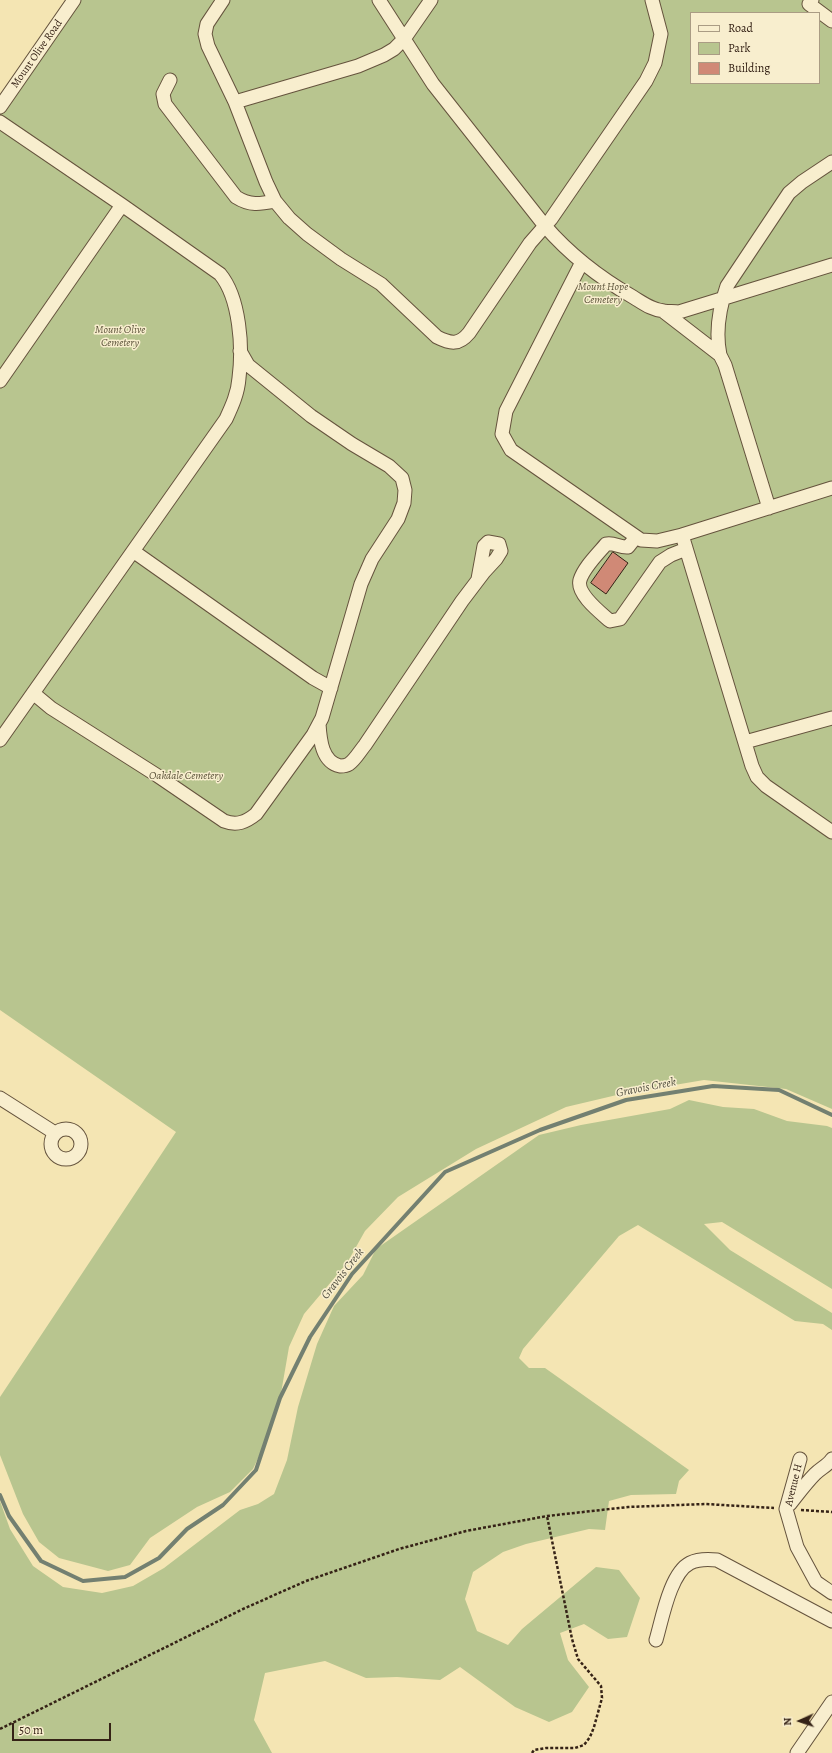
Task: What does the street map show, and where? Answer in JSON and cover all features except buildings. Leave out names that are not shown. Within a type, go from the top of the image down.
[{"type":"street","name":"Mount Olive Road","points":[[0,107],[74,0]]},
{"type":"street","points":[[224,0],[207,24],[205,34],[208,46],[235,102],[266,182],[275,201],[290,218],[308,234],[341,259],[381,284],[437,337],[446,341],[455,342],[463,340],[469,333],[530,243],[544,226],[646,81],[655,63],[661,34],[652,0]]},
{"type":"street","points":[[379,0],[433,84],[544,226],[562,245],[618,289],[650,307],[663,311],[679,312],[832,265]]},
{"type":"street","points":[[235,102],[358,66],[384,55],[394,49],[404,39],[431,0]]},
{"type":"street","points":[[812,0],[809,4],[820,12]]},
{"type":"street","points":[[820,12],[832,21]]},
{"type":"street","points":[[170,80],[163,94],[165,104],[236,197],[244,202],[252,204],[262,204],[275,201]]},
{"type":"street","points":[[0,122],[212,268],[226,281],[232,294],[240,351],[237,390],[226,420],[0,740]]},
{"type":"street","points":[[769,508],[717,342],[717,327],[722,299],[728,286],[789,193],[802,182],[832,162]]},
{"type":"street","points":[[0,381],[122,205]]},
{"type":"street","points":[[582,262],[506,411],[502,434],[511,450],[641,540],[657,541],[832,488]]},
{"type":"street","points":[[663,311],[720,355]]},
{"type":"street","points":[[33,693],[51,708],[158,776],[224,822],[233,824],[246,822],[256,814],[313,735],[319,724],[331,688],[362,584],[372,559],[398,519],[404,503],[405,490],[402,478],[388,466],[311,416],[248,365],[240,351]]},
{"type":"street","points":[[682,534],[757,777],[766,786],[832,832]]},
{"type":"street","points":[[636,537],[628,547],[621,548],[612,543],[606,544],[585,570],[580,580],[581,590],[592,606],[610,621],[620,619],[660,562],[671,555],[686,549]]},
{"type":"street","points":[[133,551],[313,678],[331,688]]},
{"type":"street","points":[[319,724],[320,740],[328,760],[335,765],[344,767],[350,764],[365,745],[478,579]]},
{"type":"street","points":[[745,742],[832,718]]},
{"type":"street","points":[[0,1098],[55,1133]]},
{"type":"street","name":"Avenue H","points":[[800,1459],[786,1509],[797,1547],[816,1582],[832,1592]]},
{"type":"street","points":[[786,1509],[817,1472],[830,1464]]},
{"type":"street","points":[[656,1640],[673,1584],[680,1571],[689,1564],[704,1559],[717,1560],[832,1621]]},
{"type":"street","points":[[797,1753],[832,1702]]},
{"type":"path","points":[[0,1728],[237,1612],[306,1581],[399,1549],[466,1531],[547,1516],[628,1506],[706,1504],[832,1512]]},
{"type":"path","points":[[532,1753],[534,1750],[546,1748],[575,1748],[584,1745],[590,1737],[602,1698],[601,1686],[578,1659],[572,1639],[547,1516]]},
{"type":"green space","points":[[79,0],[832,0],[832,1109],[786,1089],[704,1080],[621,1094],[566,1107],[476,1149],[398,1197],[365,1231],[347,1263],[304,1314],[289,1347],[280,1399],[268,1437],[253,1469],[230,1492],[197,1507],[150,1538],[130,1565],[108,1571],[59,1558],[39,1542],[23,1514],[0,1455],[0,1397],[176,1132],[0,1010],[0,115]]},
{"type":"green space","points":[[689,1100],[723,1107],[754,1109],[787,1121],[827,1126],[832,1128],[832,1289],[722,1222],[704,1224],[730,1250],[832,1313],[832,1330],[823,1324],[795,1321],[638,1225],[619,1236],[523,1349],[519,1358],[529,1368],[545,1368],[689,1470],[679,1481],[676,1494],[631,1495],[609,1501],[605,1530],[589,1529],[526,1544],[503,1552],[473,1572],[465,1599],[477,1631],[508,1645],[522,1629],[596,1567],[619,1570],[640,1598],[627,1637],[608,1639],[584,1624],[560,1633],[568,1660],[589,1687],[572,1712],[549,1722],[515,1707],[460,1667],[440,1680],[397,1677],[366,1678],[325,1661],[265,1673],[254,1720],[272,1753],[0,1753],[0,1501],[10,1529],[33,1566],[63,1587],[102,1593],[133,1586],[164,1568],[240,1510],[258,1504],[274,1494],[287,1460],[298,1407],[317,1344],[334,1306],[363,1275],[376,1249],[539,1135],[581,1125],[670,1109]]},
{"type":"waterway","name":"Gravois Creek","points":[[0,1495],[9,1516],[41,1561],[83,1581],[125,1577],[159,1558],[187,1529],[223,1505],[256,1470],[280,1398],[310,1337],[352,1274],[445,1172],[540,1130],[626,1100],[713,1086],[779,1090],[832,1115]]},
{"type":"park label","name":"Mount Hope Cemetery","points":[[603,293]]},
{"type":"park label","name":"Mount Olive Cemetery","points":[[120,336]]},
{"type":"park label","name":"Oakdale Cemetery","points":[[186,776]]}]
